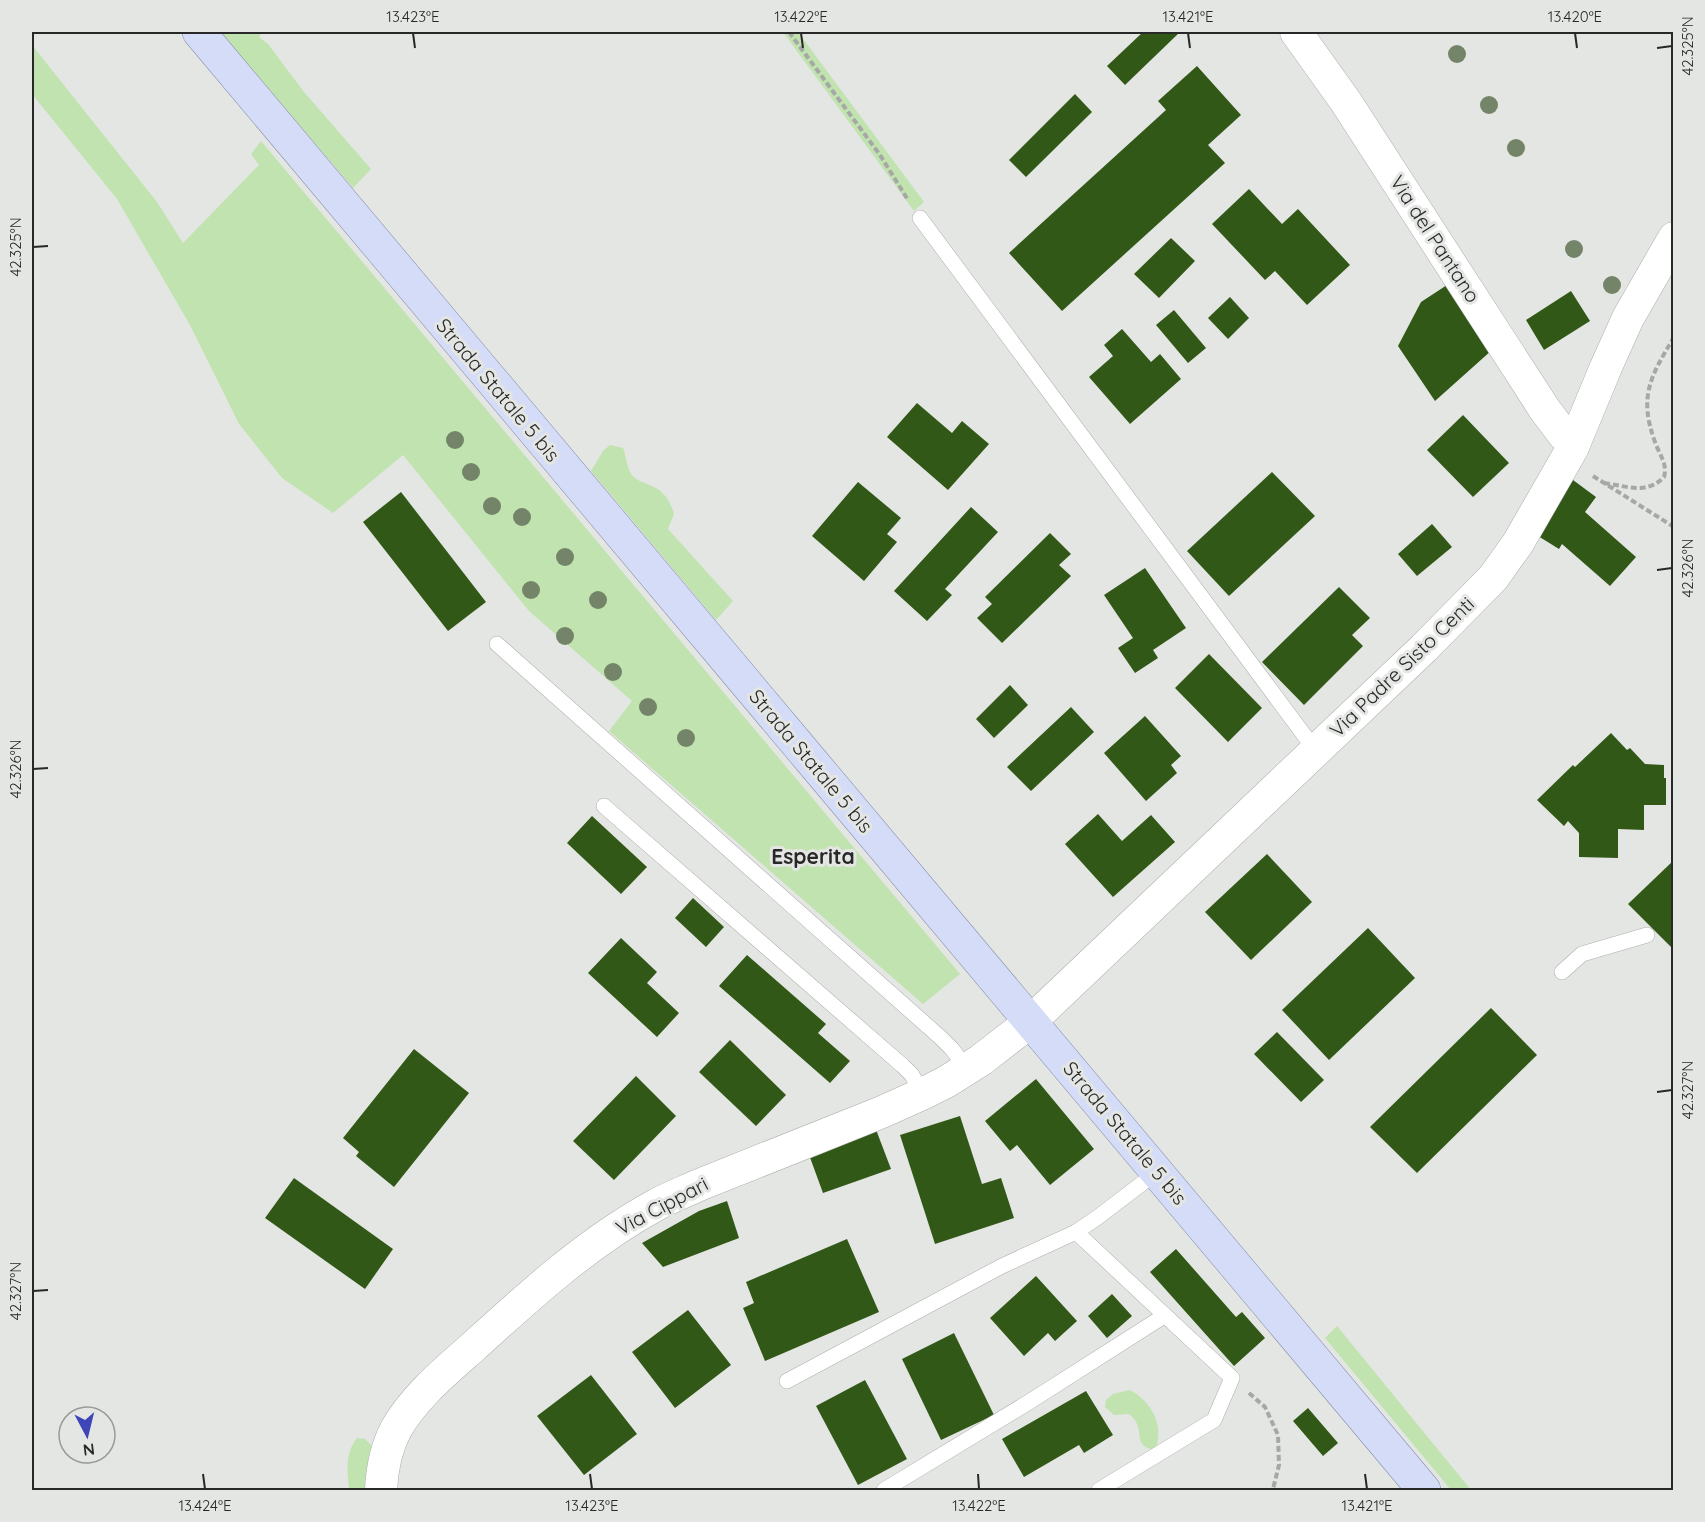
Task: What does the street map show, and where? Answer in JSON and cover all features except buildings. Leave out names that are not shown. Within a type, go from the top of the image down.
[{"type":"main road","name":"Strada Statale 5 bis","points":[[200,32],[1424,1491]]},
{"type":"street","name":"Via del Pantano","points":[[1296,32],[1346,102],[1545,410],[1564,435],[1569,454]]},
{"type":"street","name":"Via Padre Sisto Centi","points":[[1030,1022],[1424,648],[1493,578],[1518,543],[1569,454],[1628,318],[1674,238]]},
{"type":"street","name":"Via Cippari","points":[[381,1491],[382,1469],[390,1443],[402,1420],[413,1406],[485,1336],[564,1267],[633,1219],[674,1196],[922,1094],[967,1069],[1030,1022]]},
{"type":"lane","points":[[920,218],[1316,751]]},
{"type":"lane","points":[[496,644],[941,1038],[967,1069]]},
{"type":"lane","points":[[604,806],[903,1066],[912,1075],[922,1094]]},
{"type":"lane","points":[[1563,972],[1582,954],[1647,935]]},
{"type":"lane","points":[[787,1381],[1002,1266],[1076,1232],[1157,1172]]},
{"type":"lane","points":[[1076,1232],[1232,1378],[1214,1420],[1099,1491]]},
{"type":"lane","points":[[884,1491],[1164,1316]]},
{"type":"path","points":[[789,32],[880,155],[920,218]]},
{"type":"path","points":[[1604,483],[1644,488],[1653,486],[1664,477],[1665,467],[1650,429],[1646,405],[1653,373],[1674,337]]},
{"type":"path","points":[[1569,454],[1587,473],[1674,527]]},
{"type":"path","points":[[1232,1378],[1264,1407],[1278,1435],[1279,1465],[1271,1491]]},
{"type":"green space","points":[[220,32],[262,32],[259,37],[268,44],[304,92],[371,169],[353,188]]},
{"type":"green space","points":[[783,32],[798,32],[924,202],[914,211]]},
{"type":"green space","points":[[32,45],[157,202],[183,243],[259,165],[251,154],[261,141],[960,974],[923,1004],[609,731],[632,701],[529,611],[403,455],[333,513],[282,478],[239,424],[190,325],[117,199],[32,94]]},
{"type":"green space","points":[[610,445],[623,448],[633,476],[662,492],[674,514],[668,529],[733,601],[716,620],[591,471],[603,451]]},
{"type":"green space","points":[[1337,1326],[1471,1490],[1451,1490],[1325,1338]]},
{"type":"green space","points":[[1130,1390],[1145,1401],[1154,1416],[1158,1432],[1155,1450],[1144,1446],[1136,1421],[1129,1414],[1114,1415],[1105,1407],[1106,1400],[1113,1394]]},
{"type":"green space","points":[[357,1438],[365,1439],[373,1447],[371,1478],[365,1490],[350,1490],[349,1488],[347,1469],[349,1456]]},
{"type":"district","name":"Esperita","points":[[813,857]]}]
